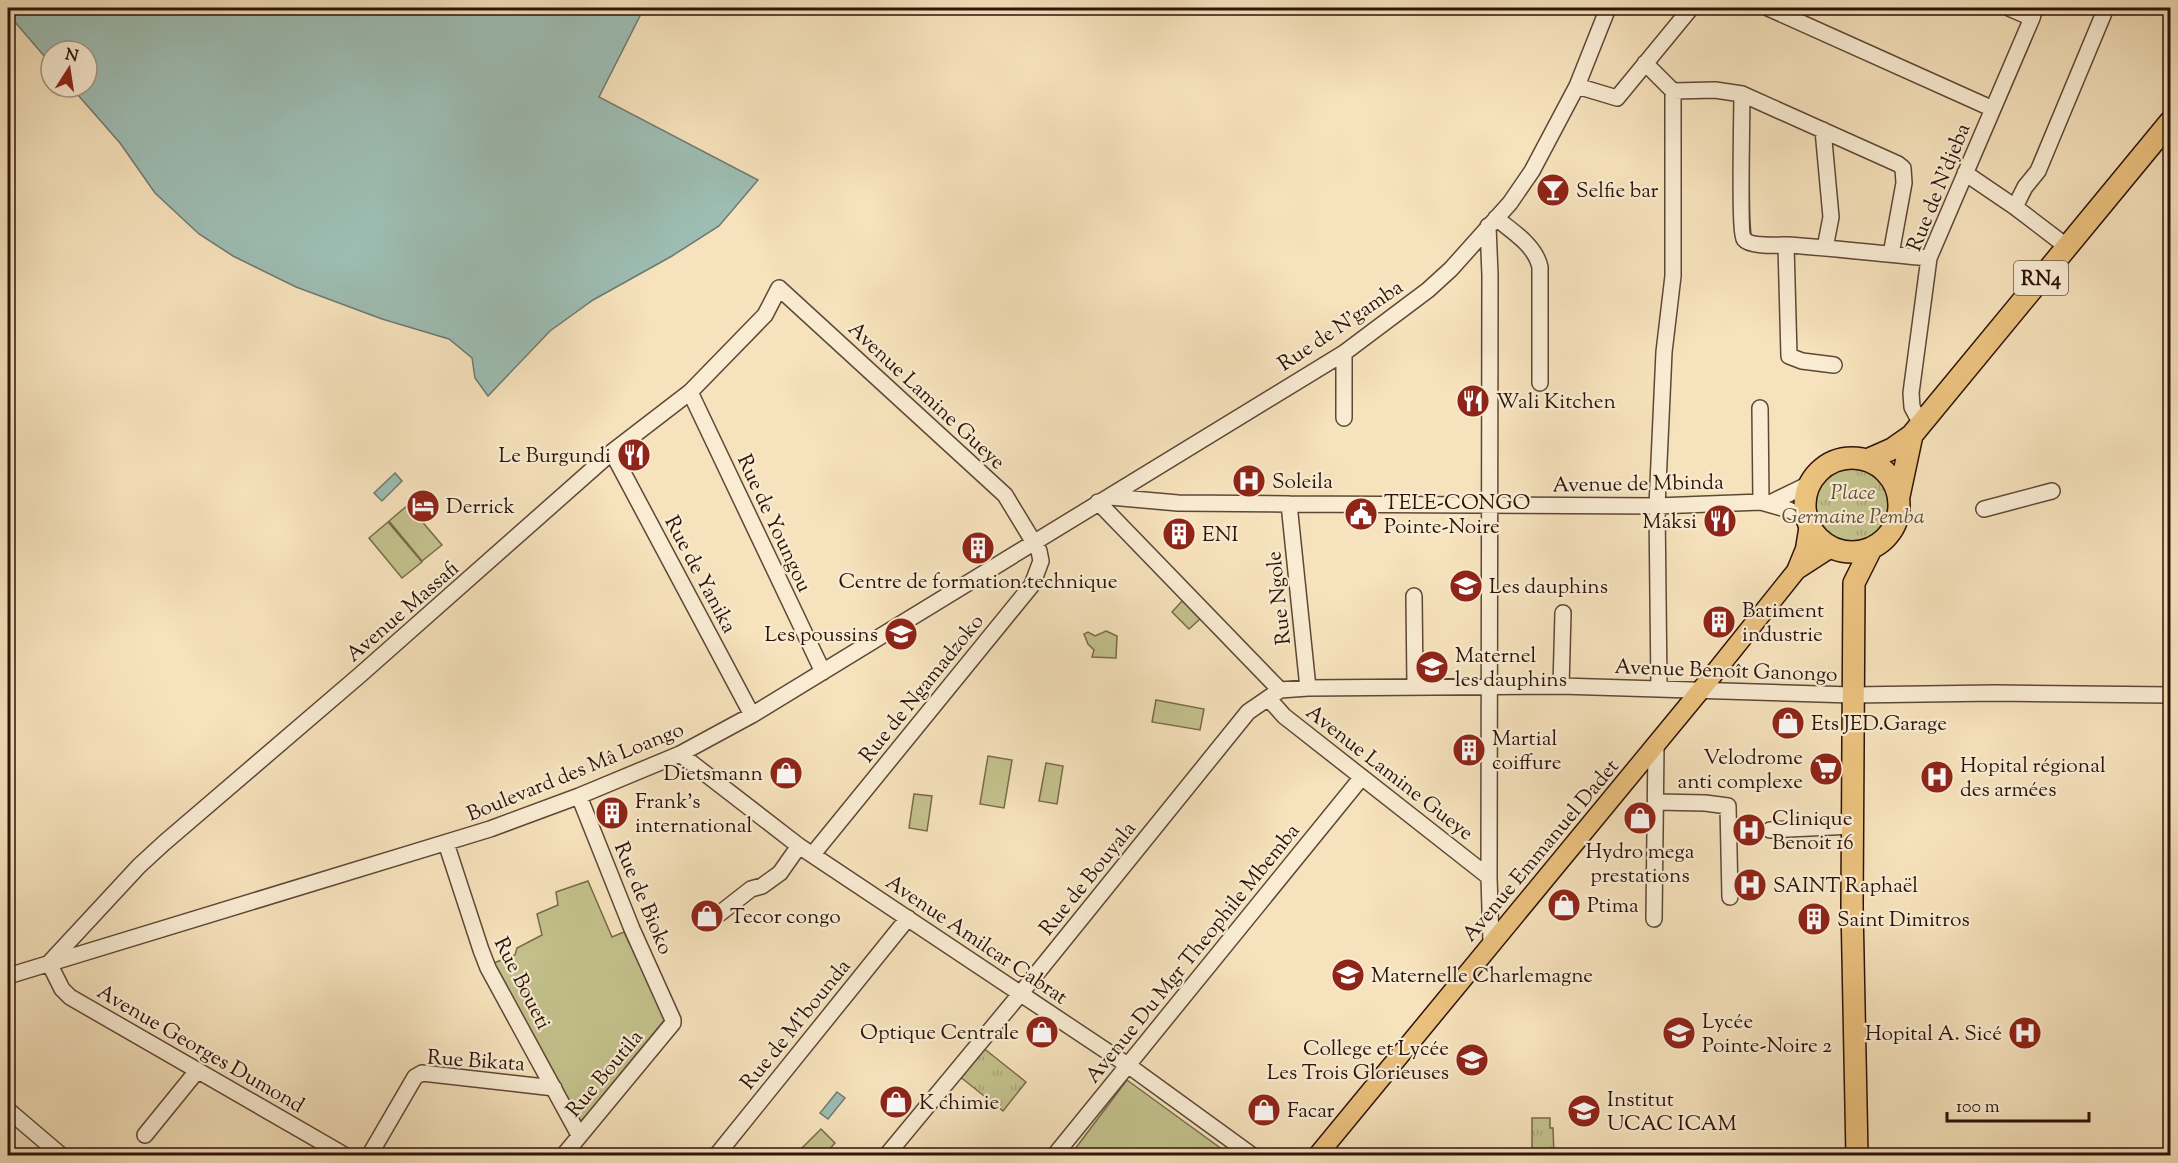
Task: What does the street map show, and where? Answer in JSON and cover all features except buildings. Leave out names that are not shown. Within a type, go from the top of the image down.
[{"type":"highway","name":"RN4","points":[[1809,484],[1819,471],[1834,461],[1851,458],[1868,460],[1892,449],[1917,430],[2170,122]]},
{"type":"highway","name":"RN4","points":[[1857,1155],[1852,906],[1854,583],[1871,549],[1884,540],[1894,527],[1899,512],[1899,496],[1917,430]]},
{"type":"highway","points":[[1868,460],[1882,468],[1893,481],[1899,496]]},
{"type":"highway","points":[[1808,521],[1804,507],[1809,484]]},
{"type":"highway","name":"RN4","points":[[1808,521],[1814,534],[1835,549],[1854,583]]},
{"type":"highway","points":[[1835,549],[1855,552],[1871,549]]},
{"type":"main road","name":"Avenue Emmanuel Dadet","points":[[1317,1155],[1456,989],[1491,942],[1656,745],[1796,571],[1805,549],[1808,521]]},
{"type":"main road","name":"Avenue Emmanuel Dadet","points":[[1796,571],[1835,549]]},
{"type":"street","name":"Rue de N'gamba","points":[[1104,500],[1344,353],[1428,290],[1451,269],[1510,203],[1532,171],[1577,86],[1608,8]]},
{"type":"street","points":[[1577,86],[1617,98],[1690,8]]},
{"type":"street","points":[[1768,8],[1993,109]]},
{"type":"street","points":[[2009,8],[2033,13]]},
{"type":"street","points":[[2015,207],[2025,187],[2038,171],[2106,8]]},
{"type":"street","name":"Rue de N'djeba","points":[[1917,430],[1911,393],[1929,258],[2033,13]]},
{"type":"street","points":[[1645,63],[1673,92],[1673,276],[1664,352],[1657,506],[1659,688]]},
{"type":"street","points":[[1673,92],[1715,90],[1742,93],[1903,168],[1904,183],[1891,254]]},
{"type":"street","points":[[1742,93],[1742,237],[1749,243],[1929,258]]},
{"type":"street","points":[[1823,130],[1831,217],[1825,248]]},
{"type":"street","points":[[1965,173],[2066,246]]},
{"type":"street","points":[[1491,942],[1489,685],[1492,222],[1523,239],[1538,257],[1540,267],[1540,383]]},
{"type":"street","points":[[1786,245],[1789,356],[1802,361],[1834,365]]},
{"type":"street","name":"Avenue Massafi","points":[[49,963],[139,866],[369,668],[612,452],[690,392],[765,315],[779,288]]},
{"type":"street","name":"Avenue Lamine Gueye","points":[[779,288],[1005,495],[1035,541]]},
{"type":"street","points":[[1344,353],[1344,418]]},
{"type":"street","name":"Rue de Youngou","points":[[690,392],[823,672]]},
{"type":"street","points":[[1760,408],[1766,503]]},
{"type":"street","name":"Rue de Yanika","points":[[612,452],[752,715]]},
{"type":"street","name":"Avenue de Mbinda","points":[[1104,500],[1289,504],[1657,506],[1766,503],[1809,484]]},
{"type":"street","points":[[1984,509],[2052,491]]},
{"type":"street","name":"Avenue Lamine Gueye","points":[[1104,500],[1274,694],[1284,716],[1489,877]]},
{"type":"street","name":"Boulevard des Mâ Loango","points":[[8,976],[490,830],[680,754],[752,715],[1104,500]]},
{"type":"street","name":"Avenue de Mbinda","points":[[1766,503],[1808,521]]},
{"type":"street","name":"Rue Ngole","points":[[1289,504],[1308,688]]},
{"type":"street","name":"Rue de Ngamadzoko","points":[[813,854],[1032,585],[1041,561],[1040,551],[1035,541]]},
{"type":"street","points":[[1414,596],[1415,686]]},
{"type":"street","points":[[1561,686],[1563,613]]},
{"type":"street","name":"Avenue Benoît Ganongo","points":[[1274,694],[1308,688],[1489,685],[1852,695],[2007,693],[2170,695]]},
{"type":"street","name":"Rue de Bouyala","points":[[886,1155],[1021,993],[1221,744],[1248,712],[1274,694]]},
{"type":"street","points":[[1654,919],[1656,745]]},
{"type":"street","name":"Avenue Amilcar Cabrat","points":[[680,754],[799,846],[1021,993],[1253,1155]]},
{"type":"street","name":"Avenue Du Mgr Theophile Mbemba","points":[[1054,1155],[1362,777]]},
{"type":"street","name":"Rue de Bioko","points":[[579,796],[632,929],[673,1016]]},
{"type":"street","points":[[1656,802],[1728,806],[1730,897]]},
{"type":"street","points":[[1770,830],[1853,826]]},
{"type":"street","name":"Rue Boueti","points":[[446,843],[481,950],[579,1135]]},
{"type":"street","points":[[719,914],[751,889],[762,886],[780,873],[799,846]]},
{"type":"street","name":"Rue de M'bounda","points":[[716,1155],[908,918]]},
{"type":"street","name":"Avenue Georges Dumond","points":[[49,963],[62,989],[70,997],[346,1155]]},
{"type":"street","name":"Rue Boutila","points":[[563,1155],[673,1023],[673,1016]]},
{"type":"street","points":[[145,1135],[196,1071]]},
{"type":"street","name":"Rue Bikata","points":[[369,1155],[415,1077],[422,1073],[554,1088]]},
{"type":"street","points":[[8,1110],[62,1155]]},
{"type":"green space","name":"Place Germaine Pemba","points":[[1844,462],[1860,462],[1876,469],[1887,480],[1894,496],[1891,520],[1882,534],[1860,546],[1844,546],[1828,539],[1817,528],[1810,512],[1810,496],[1817,480],[1828,469]]},
{"type":"green space","points":[[408,505],[442,545],[422,561],[389,521]]},
{"type":"green space","points":[[388,522],[422,562],[402,578],[369,538]]},
{"type":"green space","points":[[1183,600],[1201,618],[1189,629],[1172,612]]},
{"type":"green space","points":[[1106,631],[1117,636],[1116,658],[1092,657],[1094,650],[1088,644],[1084,634],[1088,632],[1095,636]]},
{"type":"green space","points":[[1156,700],[1204,709],[1200,730],[1152,722]]},
{"type":"green space","points":[[988,756],[1012,760],[1004,808],[980,804]]},
{"type":"green space","points":[[1046,763],[1063,766],[1057,804],[1039,801]]},
{"type":"green space","points":[[914,794],[932,796],[927,831],[909,828]]},
{"type":"green space","points":[[588,881],[612,937],[624,932],[666,1018],[581,1122],[551,1082],[491,964],[515,955],[517,948],[542,935],[537,914],[558,905],[556,892]]},
{"type":"green space","points":[[982,1047],[1026,1082],[1003,1111],[959,1076]]},
{"type":"green space","points":[[1127,1080],[1230,1155],[1083,1156],[1075,1149]]},
{"type":"green space","points":[[1532,1118],[1550,1118],[1550,1128],[1553,1128],[1554,1155],[1532,1155]]},
{"type":"green space","points":[[821,1129],[835,1143],[824,1155],[808,1155],[801,1149]]},
{"type":"water","points":[[8,8],[644,8],[599,97],[758,180],[719,226],[672,256],[593,300],[550,331],[488,396],[475,378],[472,358],[449,339],[382,319],[296,287],[233,256],[199,234],[155,193],[120,143],[82,99],[99,99],[99,39],[39,39],[39,50],[8,17]]},
{"type":"water","points":[[395,473],[402,481],[382,501],[374,493]]},
{"type":"water","points":[[837,1092],[845,1098],[828,1119],[820,1113]]},
{"type":"place","name":"Selfie bar","points":[[1553,190]]},
{"type":"place","name":"Wali Kitchen","points":[[1473,401]]},
{"type":"place","name":"Le Burgundi","points":[[634,455]]},
{"type":"place","name":"Soleila","points":[[1249,481]]},
{"type":"place","name":"Derrick","points":[[423,506]]},
{"type":"place","name":"TELE-CONGO Pointe-Noire","points":[[1361,514]]},
{"type":"place","name":"Maksi","points":[[1720,521]]},
{"type":"place","name":"ENI","points":[[1179,534]]},
{"type":"place","name":"Centre de formation.technique","points":[[978,548]]},
{"type":"place","name":"Les dauphins","points":[[1466,586]]},
{"type":"place","name":"Batiment industrie","points":[[1719,622]]},
{"type":"place","name":"Les poussins","points":[[901,634]]},
{"type":"place","name":"Maternel les dauphins","points":[[1432,667]]},
{"type":"place","name":"Ets JED.Garage","points":[[1788,723]]},
{"type":"place","name":"Martial coiffure","points":[[1469,750]]},
{"type":"place","name":"Velodrome anti complexe","points":[[1826,769]]},
{"type":"place","name":"Dietsmann","points":[[786,773]]},
{"type":"place","name":"Hopital régional des armées","points":[[1937,777]]},
{"type":"place","name":"Frank's international","points":[[612,813]]},
{"type":"place","name":"Hydro mega prestations","points":[[1640,818]]},
{"type":"place","name":"Clinique Benoit 16","points":[[1749,830]]},
{"type":"place","name":"SAINT Raphaël","points":[[1750,885]]},
{"type":"place","name":"Ptima","points":[[1564,905]]},
{"type":"place","name":"Tecor congo","points":[[707,916]]},
{"type":"place","name":"Saint Dimitros","points":[[1814,919]]},
{"type":"place","name":"Maternelle Charlemagne","points":[[1348,975]]},
{"type":"place","name":"Optique Centrale","points":[[1042,1032]]},
{"type":"place","name":"Lycée Pointe-Noire 2","points":[[1679,1033]]},
{"type":"place","name":"Hopital A. Sicé","points":[[2025,1033]]},
{"type":"place","name":"College et Lycée Les Trois Glorieuses","points":[[1472,1060]]},
{"type":"place","name":"K chimie","points":[[896,1102]]},
{"type":"place","name":"Facar","points":[[1264,1110]]},
{"type":"place","name":"Institut UCAC ICAM","points":[[1584,1111]]}]
